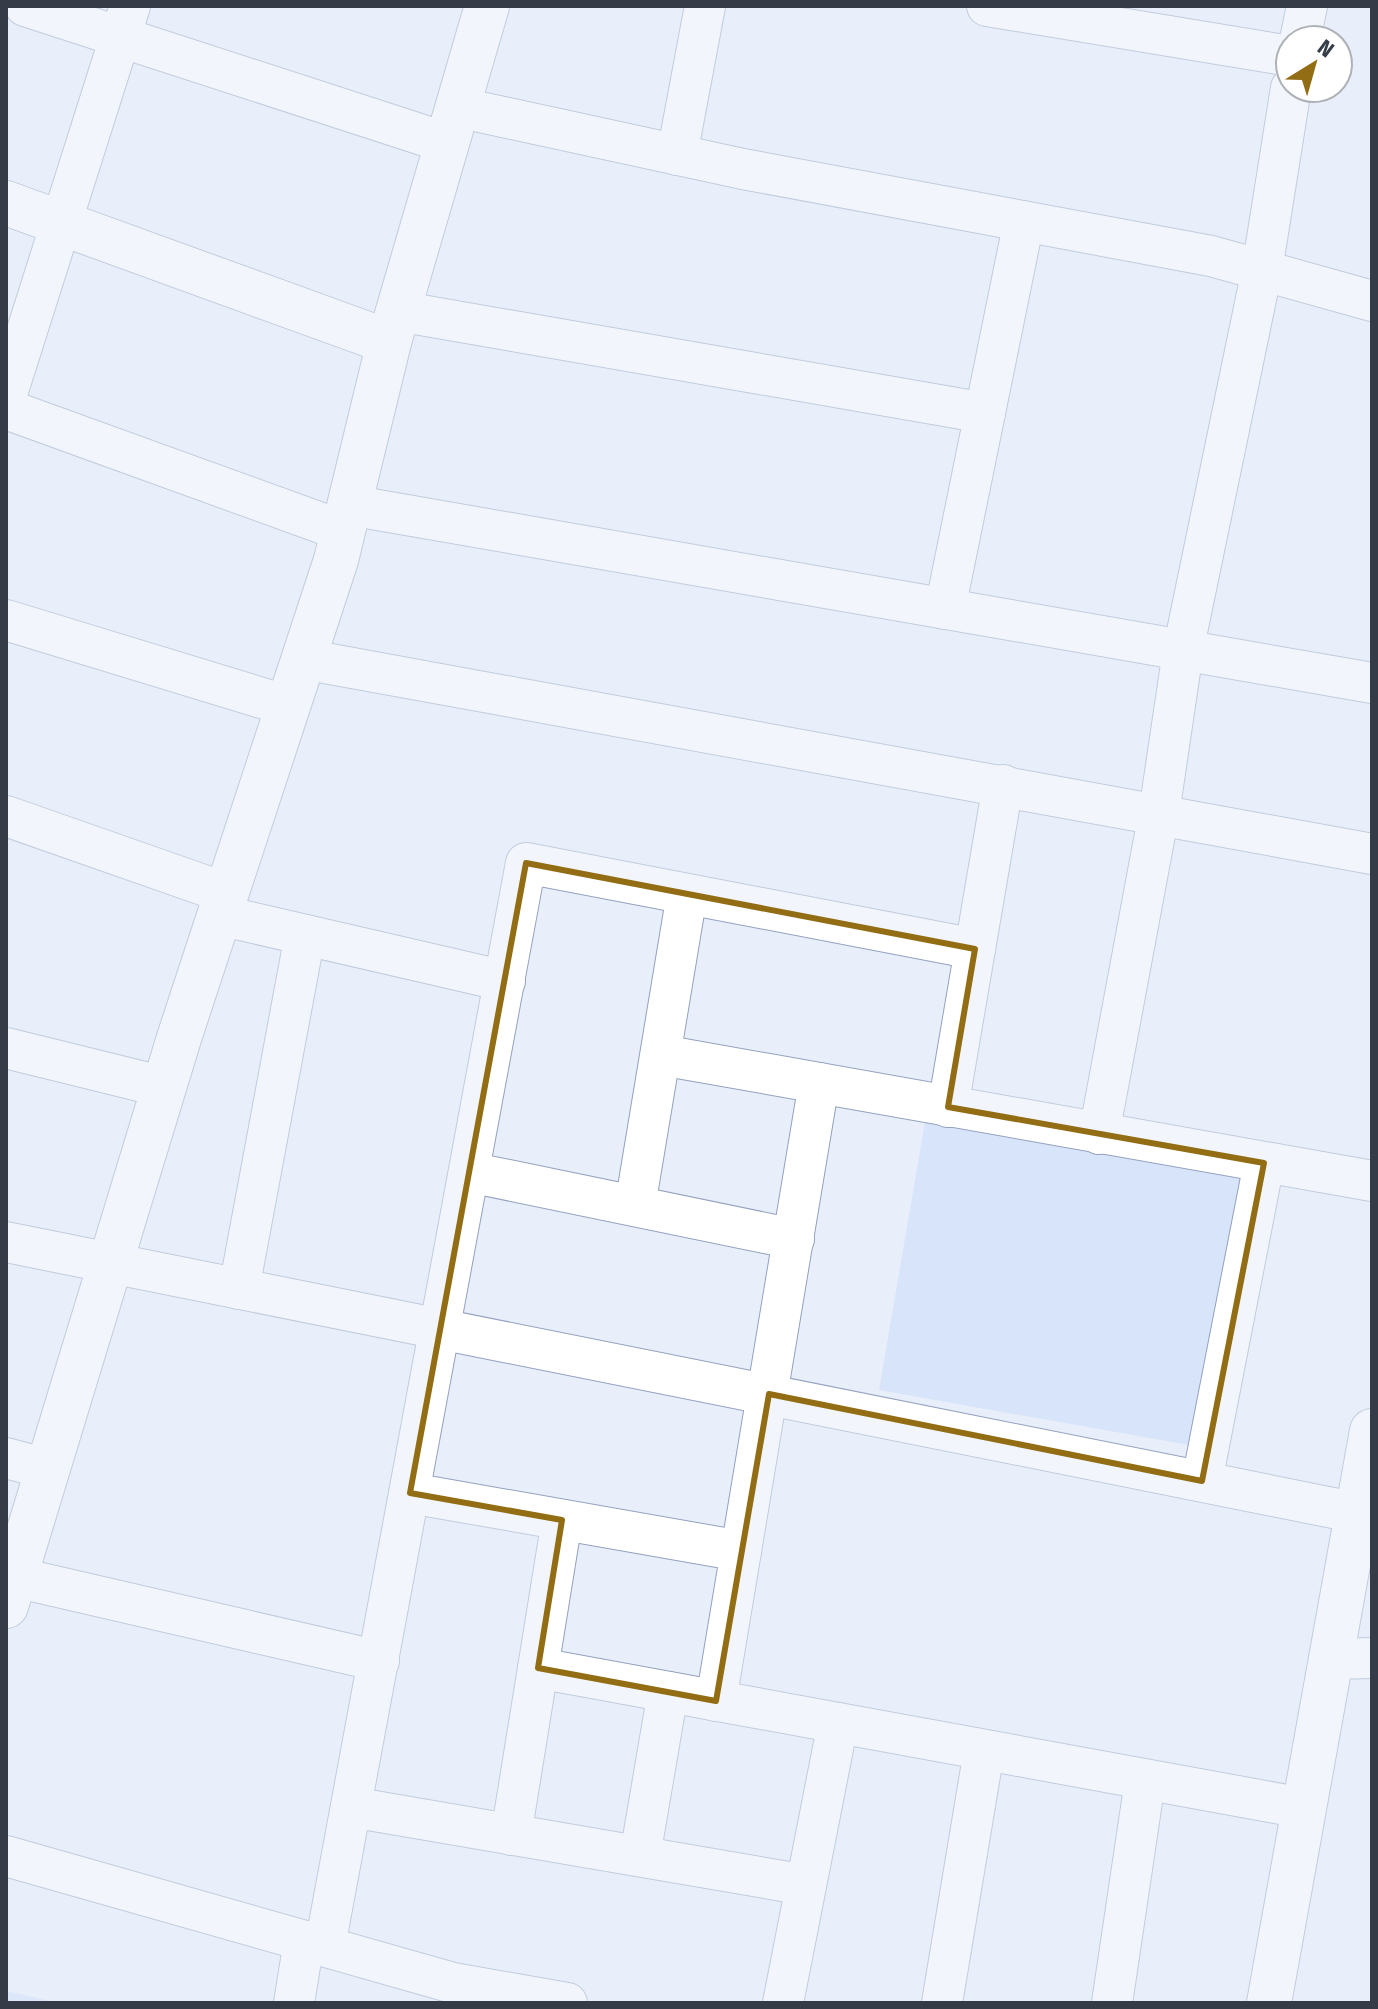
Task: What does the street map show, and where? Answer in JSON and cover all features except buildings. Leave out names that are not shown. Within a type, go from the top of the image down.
[{"type":"street","points":[[25,6],[125,21],[452,125],[677,155],[1211,256],[1372,301]]},
{"type":"street","points":[[379,1661],[10,1592],[164,1087],[346,518],[393,326],[487,6]]},
{"type":"street","points":[[677,155],[705,6]]},
{"type":"street","points":[[987,6],[1274,53]]},
{"type":"street","points":[[6,397],[125,21]]},
{"type":"street","points":[[1099,1134],[1159,813],[1183,651],[1262,270],[1288,104]]},
{"type":"street","points":[[6,203],[60,223],[393,326],[985,413]]},
{"type":"street","points":[[945,609],[1024,221]]},
{"type":"street","points":[[6,409],[346,518],[945,609],[1372,683]]},
{"type":"street","points":[[6,620],[288,706]]},
{"type":"street","points":[[303,659],[1372,854]]},
{"type":"street","points":[[948,1107],[1003,785]]},
{"type":"street","points":[[6,816],[305,935],[505,981]]},
{"type":"street","points":[[294,2003],[315,1944],[351,1807],[526,863],[975,949]]},
{"type":"street","points":[[635,1206],[687,894]]},
{"type":"street","points":[[239,1289],[305,935]]},
{"type":"street","points":[[6,1048],[164,1087]]},
{"type":"street","points":[[661,1055],[1372,1181]]},
{"type":"street","points":[[716,1701],[819,1083]]},
{"type":"street","points":[[1202,1481],[1264,1163]]},
{"type":"street","points":[[469,1172],[794,1239]]},
{"type":"street","points":[[6,1242],[1358,1513]]},
{"type":"street","points":[[1269,2003],[1303,1808],[1351,1658],[1358,1513],[1372,1431]]},
{"type":"street","points":[[6,1458],[47,1469]]},
{"type":"street","points":[[410,1493],[741,1551]]},
{"type":"street","points":[[511,1835],[562,1520]]},
{"type":"street","points":[[538,1668],[1303,1808]]},
{"type":"street","points":[[640,1856],[668,1692]]},
{"type":"street","points":[[783,2003],[838,1723]]},
{"type":"street","points":[[942,2003],[984,1751]]},
{"type":"street","points":[[1112,2003],[1145,1781]]},
{"type":"street","points":[[351,1807],[806,1885]]},
{"type":"street","points":[[6,1856],[315,1944],[465,1994],[567,2003]]},
{"type":"highlighted area","points":[[526,863],[975,949],[948,1107],[1264,1163],[1202,1481],[769,1394],[716,1701],[538,1668],[562,1520],[410,1493]]},
{"type":"shaded area","points":[[925,1122],[1241,1177],[1195,1446],[879,1390]]},
{"type":"shaded area","points":[[6,1991],[59,2003],[6,2003]]}]
